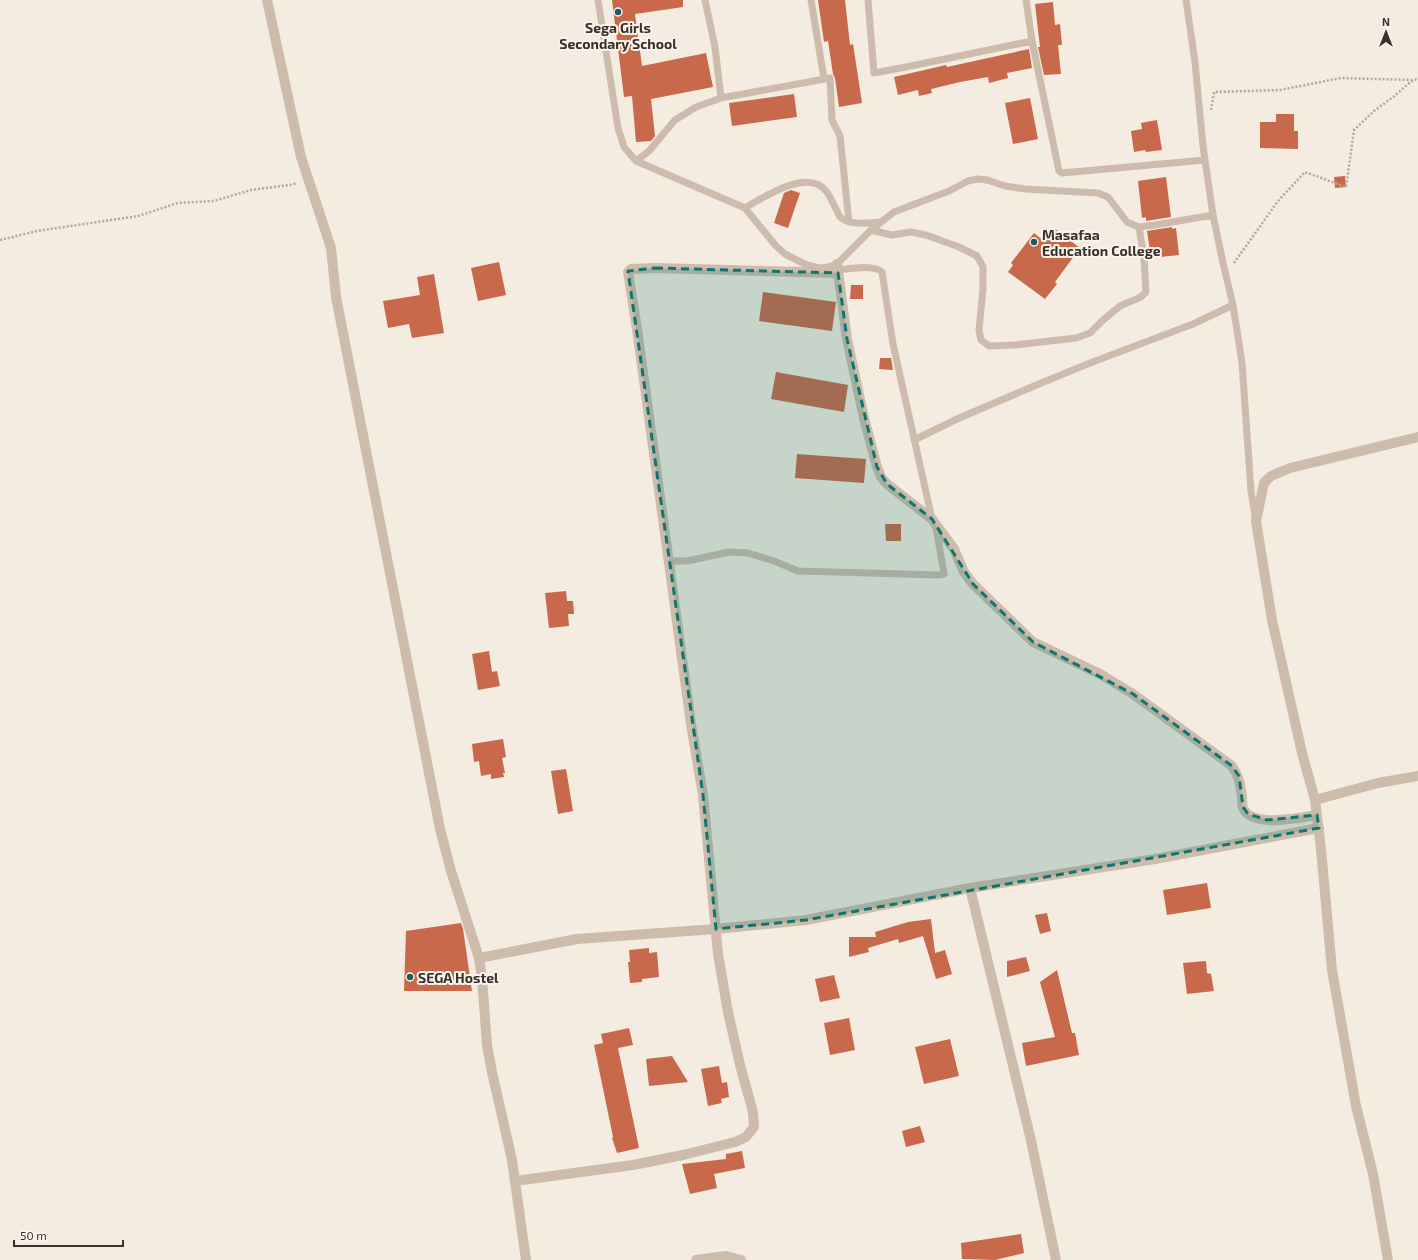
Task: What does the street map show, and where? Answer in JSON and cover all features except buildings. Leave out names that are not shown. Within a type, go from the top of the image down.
[{"type":"street","points":[[267,0],[301,157],[331,248],[336,297],[440,829],[451,871],[479,958],[487,1045],[512,1160],[526,1260]]},
{"type":"street","points":[[515,1181],[633,1165],[683,1155],[735,1142],[746,1137],[754,1127],[753,1112],[740,1066],[728,1012],[716,929],[703,795],[691,724],[628,271],[631,269],[838,269],[847,339],[864,418],[881,477],[887,484],[934,522],[954,549],[964,572],[973,584],[1033,642],[1100,674],[1133,694],[1232,766],[1239,776],[1243,807],[1248,814],[1254,818],[1267,820],[1317,816]]},
{"type":"street","points":[[1388,1260],[1373,1174],[1356,1106],[1332,970],[1315,800],[1302,753],[1272,620],[1256,521],[1264,483],[1271,476],[1290,468],[1418,437]]},
{"type":"street","points":[[1315,800],[1378,783],[1418,776]]},
{"type":"street","points":[[479,958],[577,939],[716,929],[806,920],[970,888],[1155,859],[1319,828]]},
{"type":"street","points":[[970,888],[1030,1136],[1056,1260]]},
{"type":"street","points":[[696,1260],[726,1256],[741,1260]]},
{"type":"lane","points":[[598,0],[618,128],[624,147],[636,161],[746,208],[776,246],[785,254],[807,265],[819,268],[828,267],[838,269],[872,267],[882,272],[893,344],[934,522],[944,574],[798,572],[774,561],[748,552],[729,552],[687,561],[669,561]]},
{"type":"lane","points":[[705,0],[715,47],[721,98]]},
{"type":"lane","points":[[811,0],[824,79]]},
{"type":"lane","points":[[868,0],[874,73],[1032,42]]},
{"type":"lane","points":[[1026,0],[1032,42],[1056,164],[1060,173],[1205,160]]},
{"type":"lane","points":[[1186,0],[1195,62],[1205,160],[1213,215],[1225,275],[1233,305],[1242,363],[1251,491],[1256,521]]},
{"type":"lane","points":[[636,161],[649,151],[675,120],[696,107],[721,98],[830,78],[832,120],[840,136],[849,222]]},
{"type":"lane","points":[[838,269],[871,230],[894,212],[978,179],[1025,189],[1098,192],[1108,197],[1127,222],[1139,227],[1213,215]]},
{"type":"lane","points":[[746,208],[767,195],[792,184],[805,182],[818,185],[827,192],[840,217],[849,222],[880,222]]},
{"type":"lane","points":[[871,230],[892,235],[911,232],[926,235],[959,247],[977,256],[983,267],[983,289],[979,330],[981,340],[989,346],[1015,345],[1076,338],[1090,333],[1120,306],[1141,298],[1146,292],[1144,258],[1139,227]]},
{"type":"lane","points":[[914,440],[957,419],[1034,386],[1090,363],[1194,324],[1233,305]]},
{"type":"path","points":[[1210,115],[1214,92],[1280,90],[1341,78],[1418,80]]},
{"type":"path","points":[[1225,275],[1278,201],[1305,172],[1346,187],[1354,130],[1374,111],[1394,97],[1413,80]]},
{"type":"path","points":[[0,240],[37,231],[138,216],[178,203],[214,201],[251,190],[290,185],[308,180]]},
{"type":"highlighted area","points":[[655,268],[838,273],[847,339],[877,467],[887,484],[932,519],[973,584],[1033,642],[1133,694],[1232,766],[1239,776],[1243,807],[1248,814],[1267,820],[1317,815],[1319,828],[806,920],[716,929],[703,795],[628,271]]},
{"type":"place","name":"Sega Girls Secondary School","points":[[618,12]]},
{"type":"place","name":"Masafaa Education College","points":[[1034,242]]},
{"type":"place","name":"SEGA Hostel","points":[[410,977]]}]
